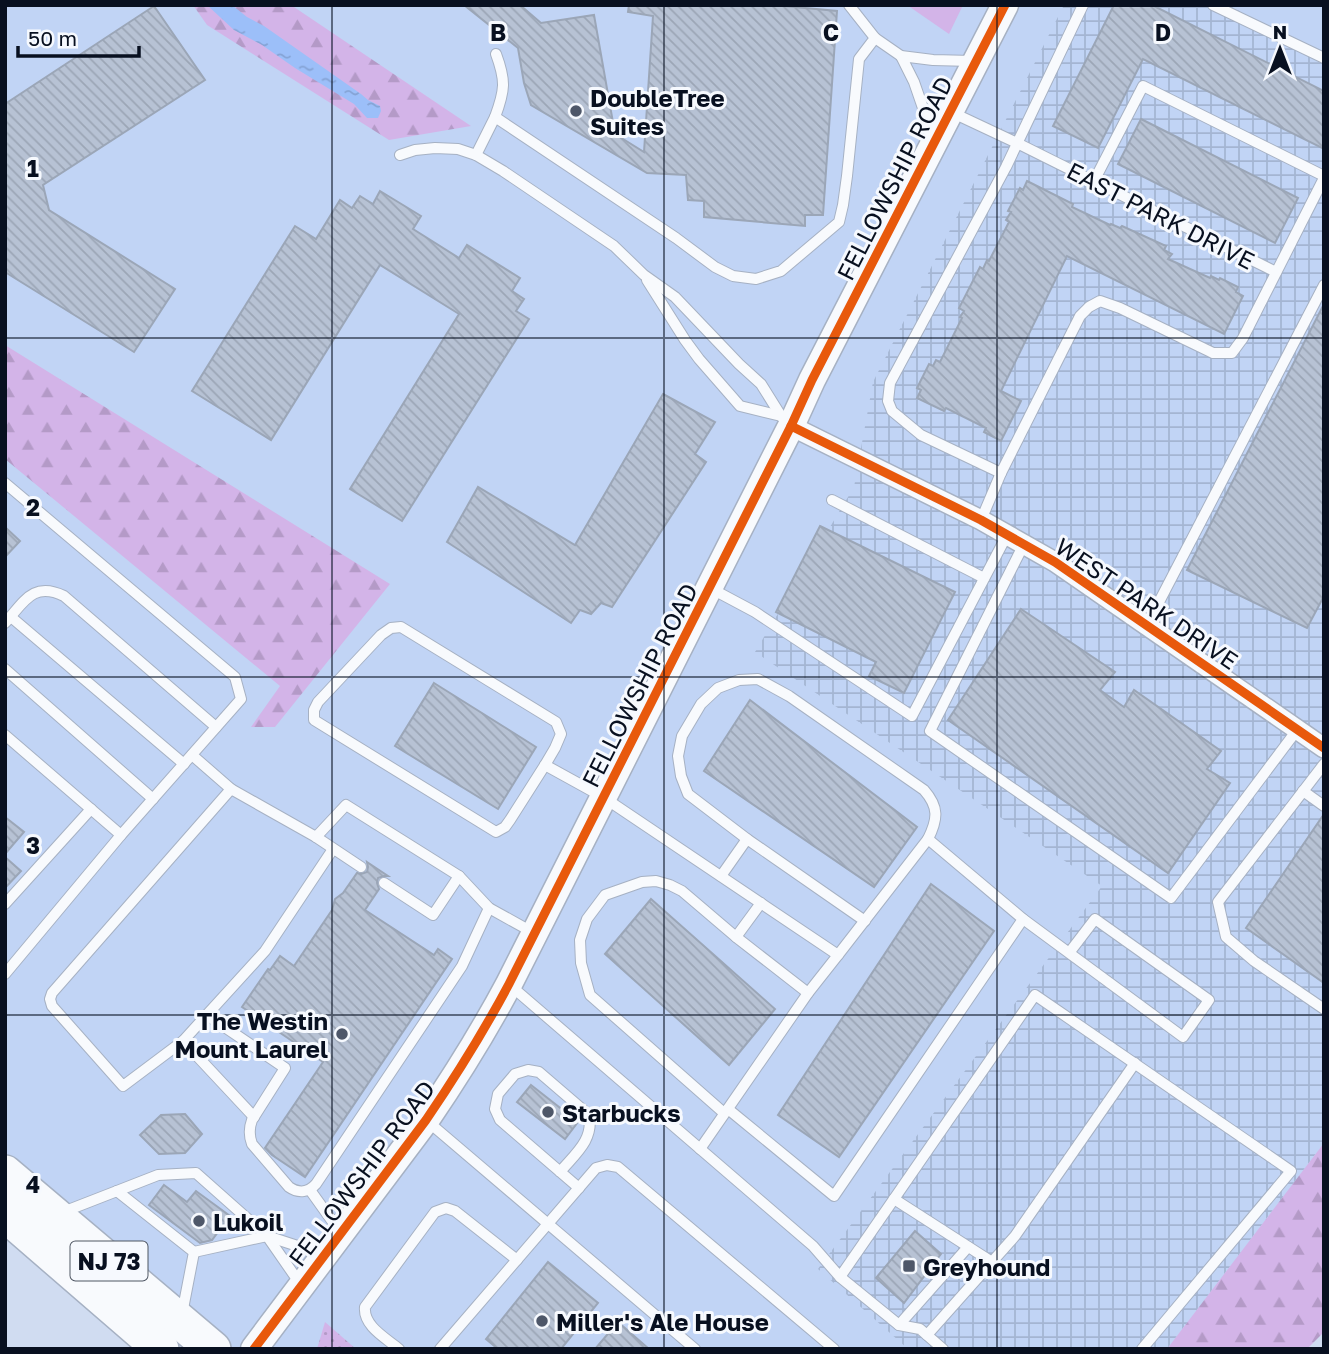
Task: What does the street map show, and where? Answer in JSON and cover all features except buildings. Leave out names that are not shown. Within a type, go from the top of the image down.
[{"type":"highway","name":"NJ 73","points":[[5,1173],[55,1215],[171,1335]]},
{"type":"highway","name":"NJ 73","points":[[5,1214],[171,1335],[213,1349]]},
{"type":"street","name":"FELLOWSHIP ROAD","points":[[254,1349],[426,1120],[470,1054],[509,984],[709,587],[786,421],[812,380],[1005,5]]},
{"type":"street","name":"WEST PARK DRIVE","points":[[786,421],[981,520],[1055,562],[1297,730],[1321,740]]},
{"type":"lane","points":[[849,5],[876,38],[901,55],[933,60],[976,61]]},
{"type":"lane","points":[[1002,473],[921,435],[892,411],[888,401],[890,383],[1017,143],[1083,5]]},
{"type":"lane","points":[[1213,5],[1324,58]]},
{"type":"lane","points":[[495,117],[715,267],[733,276],[756,279],[781,271],[839,222],[847,176],[859,59],[876,38]]},
{"type":"lane","points":[[476,155],[495,117],[504,89],[504,74],[496,54]]},
{"type":"lane","points":[[901,55],[914,82],[935,142]]},
{"type":"lane","points":[[1094,181],[1143,86],[1324,177]]},
{"type":"lane","name":"EAST PARK DRIVE","points":[[951,112],[1276,272],[1324,177]]},
{"type":"lane","points":[[400,155],[435,148],[458,149],[476,155],[614,246],[644,275],[675,297],[746,372],[761,384],[786,421]]},
{"type":"lane","points":[[981,520],[1080,316],[1089,307],[1100,301],[1213,353],[1232,353],[1243,338],[1276,272]]},
{"type":"lane","points":[[644,275],[692,349],[740,406],[786,421]]},
{"type":"lane","points":[[1147,625],[1324,285]]},
{"type":"lane","points":[[5,483],[235,677],[242,699],[121,835],[5,974]]},
{"type":"lane","points":[[832,500],[984,578]]},
{"type":"lane","points":[[709,587],[755,612],[912,716],[984,578],[1016,539]]},
{"type":"lane","points":[[1016,539],[930,731],[1171,898],[1297,730]]},
{"type":"lane","points":[[184,764],[8,620],[37,591],[50,590],[64,596],[216,727]]},
{"type":"lane","points":[[401,627],[556,722],[561,734],[545,765],[505,827],[496,832],[314,720],[314,710],[318,702],[382,635],[391,628],[401,627]]},
{"type":"lane","points":[[5,669],[153,799]]},
{"type":"lane","points":[[700,1149],[808,993],[838,956],[865,921],[928,839],[935,826],[936,812],[932,799],[924,790],[789,696],[758,679],[739,680],[718,688],[701,704],[682,736],[678,756],[681,776],[688,794],[747,839],[865,921]]},
{"type":"lane","points":[[5,735],[121,835]]},
{"type":"lane","points":[[192,755],[231,789],[316,837],[361,867]]},
{"type":"lane","points":[[1324,764],[1218,902],[1226,937],[1254,961],[1324,1009]]},
{"type":"lane","points":[[545,765],[603,797],[838,956]]},
{"type":"lane","points":[[231,789],[50,997],[52,1006],[123,1086],[183,1041],[265,951],[333,849]]},
{"type":"lane","points":[[1303,791],[1324,806]]},
{"type":"lane","points":[[316,837],[346,806],[459,876],[489,908],[535,933]]},
{"type":"lane","points":[[5,904],[91,809]]},
{"type":"lane","points":[[721,876],[747,839]]},
{"type":"lane","points":[[928,839],[1023,919],[1069,953],[1183,1037],[1209,1000],[1095,919],[1069,953]]},
{"type":"lane","points":[[384,883],[433,915],[459,876]]},
{"type":"lane","points":[[808,993],[682,891],[656,881],[642,882],[605,895],[587,919],[580,940],[581,964],[590,995],[726,1111],[834,1196],[1023,919]]},
{"type":"lane","points":[[736,937],[761,903]]},
{"type":"lane","points":[[207,1015],[285,1068],[254,1118],[250,1129],[252,1144],[289,1187],[299,1192],[310,1190],[463,966],[489,908]]},
{"type":"lane","points":[[509,984],[813,1246],[840,1277],[899,1325],[920,1329],[943,1349]]},
{"type":"lane","points":[[840,1277],[1035,995],[1291,1171],[1142,1349]]},
{"type":"lane","points":[[183,1041],[254,1118]]},
{"type":"lane","points":[[927,1335],[1015,1236],[1135,1063]]},
{"type":"lane","points":[[560,1172],[587,1139],[590,1129],[589,1115],[539,1072],[517,1072],[498,1094],[495,1109],[500,1120],[560,1172],[579,1188]]},
{"type":"lane","points":[[426,1120],[695,1349]]},
{"type":"lane","points":[[447,1346],[596,1168],[607,1165],[618,1167],[834,1349]]},
{"type":"lane","points":[[55,1215],[158,1175],[196,1173],[267,1236],[302,1285]]},
{"type":"lane","points":[[201,1194],[208,1184]]},
{"type":"lane","points":[[310,1190],[341,1233]]},
{"type":"lane","points":[[117,1191],[174,1230],[194,1252]]},
{"type":"lane","points":[[894,1199],[992,1262]]},
{"type":"lane","points":[[399,1349],[369,1324],[365,1309],[435,1212],[446,1208],[455,1211],[517,1260]]},
{"type":"lane","points":[[194,1252],[267,1236],[325,1255]]},
{"type":"lane","points":[[899,1325],[968,1247]]},
{"type":"lane","points":[[171,1335],[194,1252]]},
{"type":"shaded area","points":[[5,5],[1324,5],[1324,1302],[1280,1349],[213,1349],[5,1173]]},
{"type":"shaded area","points":[[1064,5],[1228,5],[1324,55],[1324,1143],[1167,1349],[908,1349],[818,1269],[1102,886],[755,652],[854,487],[873,382]]},
{"type":"green space","points":[[193,5],[291,5],[471,126],[389,140],[207,25]]},
{"type":"green space","points":[[907,5],[963,5],[949,34]]},
{"type":"green space","points":[[5,345],[390,584],[275,727],[251,727],[280,686],[5,459]]},
{"type":"green space","points":[[1324,1143],[1324,1332],[1307,1349],[1167,1349]]},
{"type":"green space","points":[[325,1322],[356,1349],[317,1349]]},
{"type":"water","points":[[207,5],[232,5],[264,26],[380,106],[378,118],[367,118],[354,104],[234,30]]},
{"type":"cycle path","points":[[254,1349],[426,1120],[499,1002],[812,380],[1005,5]]},
{"type":"cycle path","points":[[791,426],[981,520],[1055,562],[1324,748]]},
{"type":"place","name":"DoubleTree Suites","points":[[576,111]]},
{"type":"place","name":"The Westin Mount Laurel","points":[[342,1034]]},
{"type":"place","name":"Starbucks","points":[[548,1112]]},
{"type":"place","name":"Lukoil","points":[[199,1221]]},
{"type":"place","name":"Greyhound","points":[[909,1266]]},
{"type":"place","name":"Miller's Ale House","points":[[542,1321]]}]
